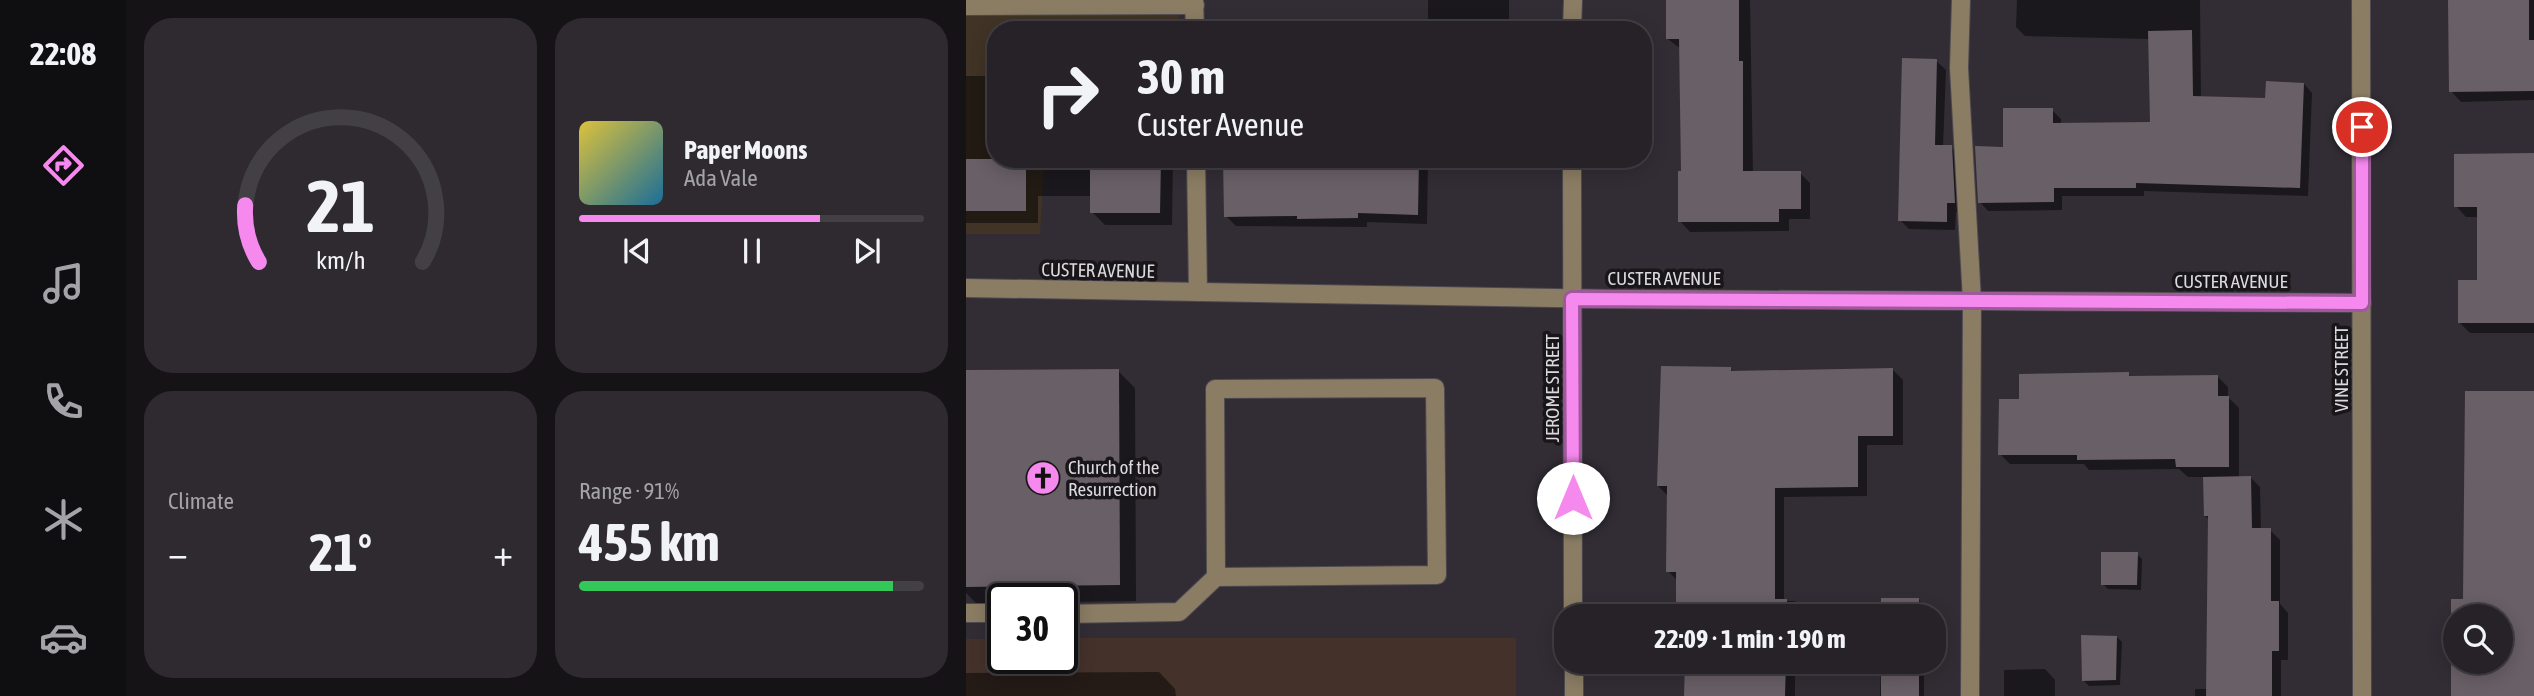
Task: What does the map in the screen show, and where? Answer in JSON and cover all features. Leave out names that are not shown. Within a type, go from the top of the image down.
[{"type":"street","points":[[1573,0],[1573,21]]},
{"type":"street","points":[[1961,0],[1959,68],[1972,300],[1970,696]]},
{"type":"street","name":"VINE STREET","points":[[2361,0],[2362,696]]},
{"type":"street","points":[[966,6],[1194,2],[1195,21]]},
{"type":"street","points":[[1196,168],[1198,292]]},
{"type":"street","name":"JEROME STREET","points":[[1572,168],[1573,604]]},
{"type":"street","name":"CUSTER AVENUE","points":[[966,288],[1572,299],[2362,303]]},
{"type":"street","points":[[1078,614],[1179,612],[1216,577],[1437,575],[1435,388],[1215,389],[1216,577]]},
{"type":"street","points":[[966,613],[987,613]]},
{"type":"street","points":[[1574,674],[1574,696]]},
{"type":"shaded area","points":[[966,0],[1179,0],[1179,21],[987,21],[987,168],[1044,168],[1040,234],[966,234]]},
{"type":"shaded area","points":[[1078,638],[1516,638],[1516,696],[966,696],[966,639],[987,639],[987,674],[1078,674]]},
{"type":"building","points":[[1666,0],[1739,0],[1739,61],[1743,61],[1743,171],[1801,171],[1801,209],[1779,209],[1779,222],[1678,222],[1678,171],[1681,171],[1679,39],[1666,39]]},
{"type":"building","points":[[2448,0],[2529,0],[2529,40],[2534,40],[2534,91],[2449,92]]},
{"type":"building","points":[[2192,30],[2193,96],[2265,98],[2266,81],[2304,83],[2300,188],[2136,183],[2136,188],[2054,188],[2054,202],[1978,203],[1975,146],[2003,147],[2003,108],[2053,108],[2053,123],[2150,122],[2148,31]]},
{"type":"building","points":[[1902,58],[1937,59],[1935,145],[1952,145],[1955,203],[1947,203],[1947,222],[1898,221]]},
{"type":"building","points":[[2534,153],[2534,323],[2458,323],[2458,280],[2477,280],[2477,207],[2454,207],[2454,154]]},
{"type":"building","points":[[966,159],[987,159],[987,168],[1026,168],[1026,211],[966,211]]},
{"type":"building","points":[[1090,168],[1161,168],[1160,213],[1090,213]]},
{"type":"building","points":[[1223,168],[1419,168],[1418,215],[1358,213],[1358,218],[1297,219],[1297,216],[1224,217]]},
{"type":"building","points":[[1661,366],[1731,367],[1731,371],[1893,368],[1893,436],[1858,436],[1858,487],[1775,488],[1775,599],[1787,599],[1787,604],[1676,604],[1676,572],[1666,572],[1667,486],[1657,486]]},
{"type":"building","name":"Church of the Resurrection","points":[[1119,369],[1120,585],[987,583],[987,587],[966,587],[966,370]]},
{"type":"building","points":[[2129,372],[2129,376],[2218,375],[2218,396],[2229,396],[2229,467],[2176,467],[2175,459],[2077,460],[2077,455],[1998,455],[1999,399],[2019,399],[2019,374]]},
{"type":"building","points":[[2465,391],[2534,391],[2534,696],[2451,696],[2451,674],[2513,674],[2513,604],[2451,604],[2451,599],[2463,599]]},
{"type":"building","points":[[2251,476],[2252,528],[2271,528],[2271,601],[2279,601],[2279,651],[2272,651],[2272,696],[2206,696],[2208,516],[2204,516],[2203,477]]},
{"type":"building","points":[[2101,552],[2138,552],[2137,585],[2101,585]]},
{"type":"building","points":[[1881,598],[1919,598],[1919,604],[1881,604]]},
{"type":"building","points":[[2081,635],[2117,636],[2116,680],[2082,681]]},
{"type":"building","points":[[1685,674],[1786,674],[1785,696],[1684,696]]},
{"type":"building","points":[[1881,674],[1919,674],[1919,696],[1881,696]]},
{"type":"place","name":"Church of the Resurrection","points":[[1043,478]]},
{"type":"route","points":[[1573,498],[1572,299],[2362,303],[2362,127]]}]
